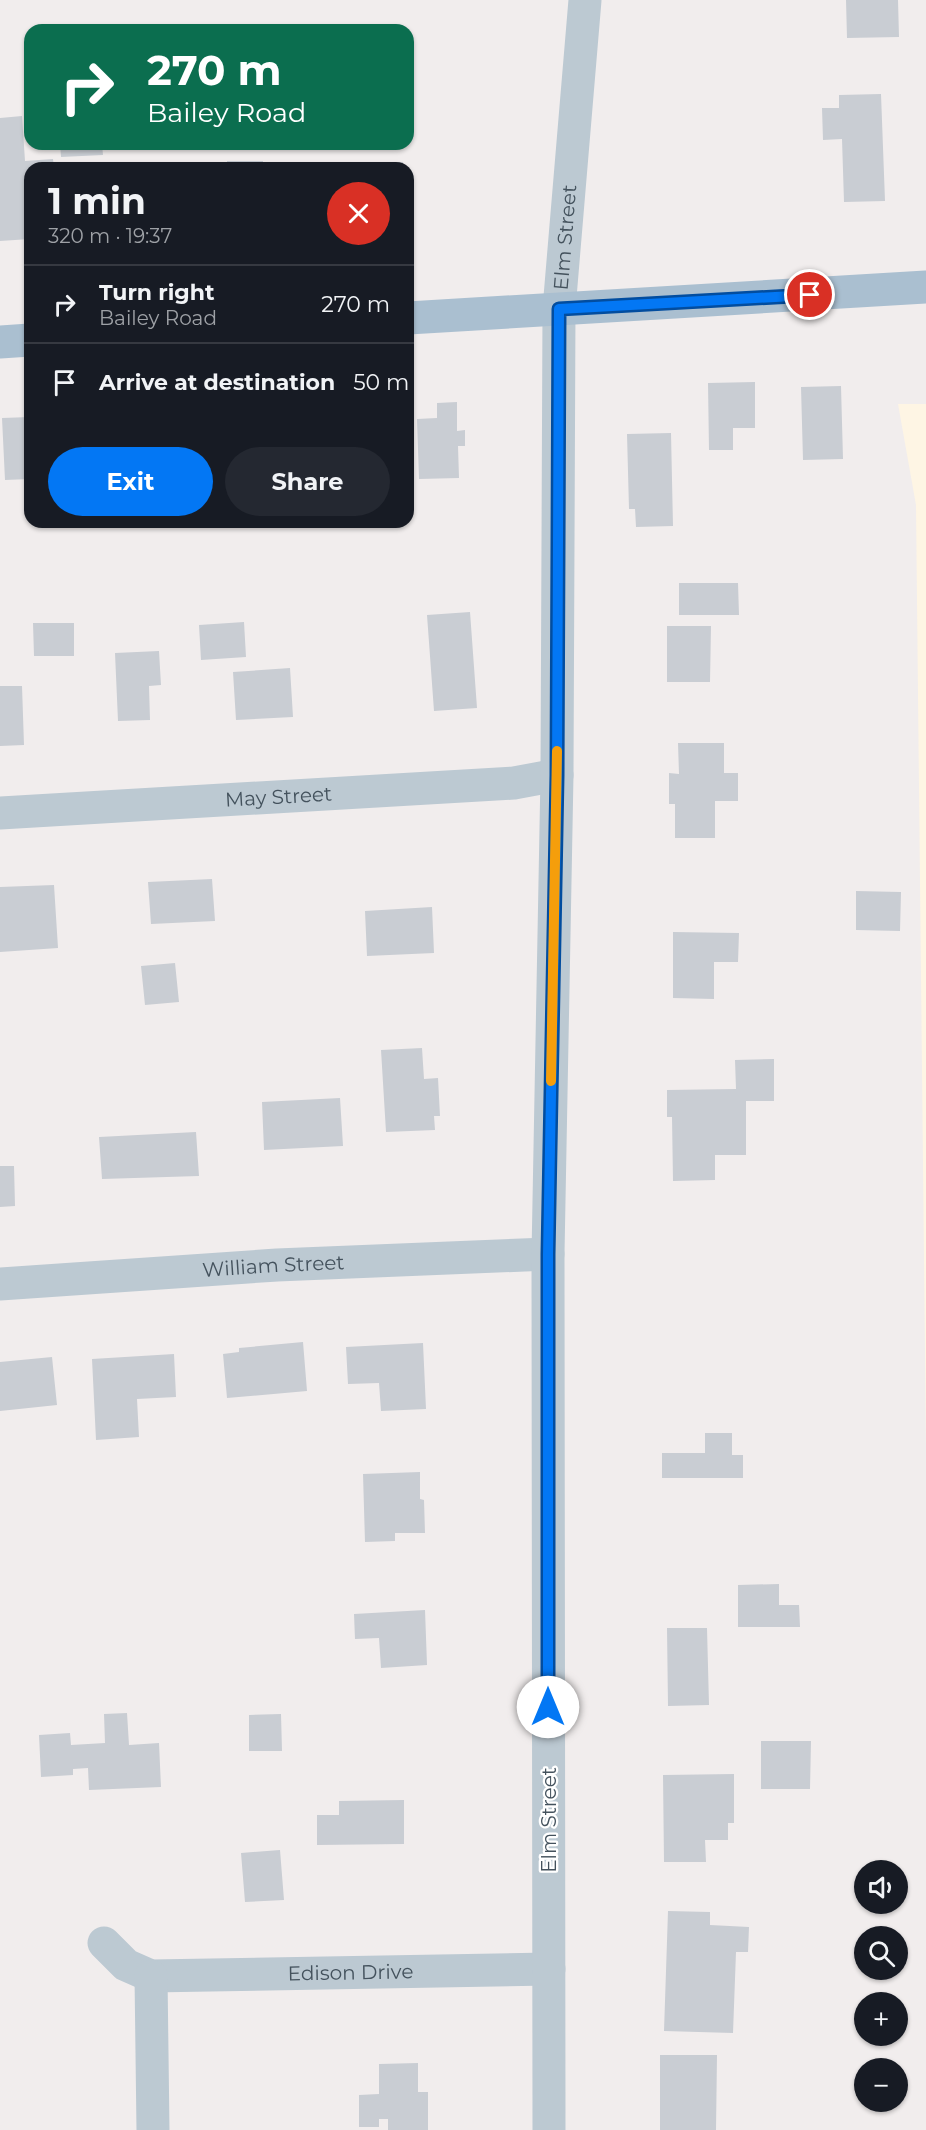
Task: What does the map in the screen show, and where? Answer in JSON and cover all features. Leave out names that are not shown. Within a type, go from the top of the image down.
[{"type":"main road","points":[[414,318],[926,287]]},
{"type":"main road","points":[[0,342],[24,340]]},
{"type":"street","name":"Elm Street","points":[[549,2130],[548,1254],[557,775],[559,309],[585,0]]},
{"type":"street","name":"May Street","points":[[0,813],[514,783],[557,775]]},
{"type":"street","name":"William Street","points":[[0,1284],[277,1265],[548,1254]]},
{"type":"street","name":"Edison Drive","points":[[105,1943],[126,1965],[152,1976],[549,1969]]},
{"type":"street","points":[[152,1976],[153,2130]]},
{"type":"shaded area","points":[[898,404],[926,404],[926,1447],[916,505]]},
{"type":"building","points":[[846,0],[898,0],[899,37],[847,38]]},
{"type":"building","points":[[881,94],[885,201],[844,202],[842,139],[823,140],[822,108],[839,108],[839,95]]},
{"type":"building","points":[[22,116],[25,161],[53,159],[53,162],[24,162],[24,239],[0,241],[0,118]]},
{"type":"building","points":[[60,150],[103,150],[103,155],[61,157]]},
{"type":"building","points":[[227,161],[263,161],[263,162]]},
{"type":"building","points":[[755,382],[755,428],[733,428],[733,450],[709,450],[708,383]]},
{"type":"building","points":[[841,386],[843,459],[803,460],[801,387]]},
{"type":"building","points":[[457,402],[457,431],[465,430],[465,446],[458,446],[459,478],[419,479],[417,419],[437,418],[437,403]]},
{"type":"building","points":[[24,417],[24,479],[5,480],[2,418]]},
{"type":"building","points":[[671,433],[673,526],[636,527],[635,509],[629,509],[627,434]]},
{"type":"building","points":[[679,583],[738,583],[739,615],[679,615]]},
{"type":"building","points":[[470,612],[477,708],[434,711],[427,615]]},
{"type":"building","points":[[244,622],[246,657],[201,660],[199,625]]},
{"type":"building","points":[[33,623],[74,623],[74,656],[34,656]]},
{"type":"building","points":[[667,626],[711,626],[710,682],[667,682]]},
{"type":"building","points":[[159,651],[161,685],[149,686],[150,720],[118,721],[115,653]]},
{"type":"building","points":[[290,668],[293,717],[236,720],[233,672]]},
{"type":"building","points":[[0,686],[22,686],[24,745],[0,746]]},
{"type":"building","points":[[678,743],[724,743],[724,773],[738,773],[738,801],[715,801],[715,838],[675,838],[675,804],[669,804],[669,773],[679,774]]},
{"type":"building","points":[[212,879],[215,921],[151,924],[148,882]]},
{"type":"building","points":[[54,885],[58,948],[0,952],[0,887]]},
{"type":"building","points":[[856,891],[901,892],[900,931],[856,930]]},
{"type":"building","points":[[432,907],[434,953],[367,956],[365,911]]},
{"type":"building","points":[[673,932],[739,933],[738,962],[714,962],[714,999],[673,998]]},
{"type":"building","points":[[175,963],[179,1002],[145,1005],[141,966]]},
{"type":"building","points":[[422,1048],[424,1079],[438,1078],[440,1116],[434,1116],[435,1130],[386,1132],[381,1050]]},
{"type":"building","points":[[774,1059],[774,1101],[746,1101],[746,1155],[715,1155],[715,1180],[673,1181],[672,1117],[667,1117],[667,1090],[736,1089],[735,1060]]},
{"type":"building","points":[[340,1098],[343,1146],[264,1150],[262,1102]]},
{"type":"building","points":[[196,1132],[199,1176],[102,1179],[99,1137]]},
{"type":"building","points":[[0,1166],[14,1166],[15,1206],[0,1207]]},
{"type":"building","points":[[303,1342],[307,1391],[227,1398],[223,1354],[239,1352],[239,1348]]},
{"type":"building","points":[[423,1343],[426,1409],[381,1411],[379,1383],[348,1384],[346,1347]]},
{"type":"building","points":[[174,1354],[176,1397],[137,1399],[139,1437],[96,1440],[92,1359]]},
{"type":"building","points":[[52,1357],[57,1405],[0,1411],[0,1362]]},
{"type":"building","points":[[705,1433],[732,1433],[732,1455],[743,1455],[743,1478],[662,1478],[662,1453],[705,1453]]},
{"type":"building","points":[[420,1472],[420,1499],[424,1500],[425,1533],[395,1533],[395,1541],[365,1542],[363,1474]]},
{"type":"building","points":[[779,1584],[779,1605],[799,1605],[800,1627],[738,1627],[738,1585]]},
{"type":"building","points":[[425,1610],[427,1665],[381,1668],[379,1638],[355,1639],[354,1614]]},
{"type":"building","points":[[667,1628],[707,1628],[709,1705],[668,1706]]},
{"type":"building","points":[[127,1713],[129,1745],[159,1743],[161,1787],[89,1790],[88,1768],[73,1769],[73,1775],[41,1777],[39,1735],[70,1733],[71,1745],[105,1743],[104,1714]]},
{"type":"building","points":[[281,1714],[282,1751],[249,1751],[249,1715]]},
{"type":"building","points":[[761,1741],[811,1741],[810,1789],[761,1789]]},
{"type":"building","points":[[734,1774],[734,1823],[728,1823],[728,1840],[705,1840],[706,1862],[664,1862],[663,1775]]},
{"type":"building","points":[[404,1800],[404,1844],[317,1845],[317,1815],[339,1815],[339,1801]]},
{"type":"building","points":[[280,1850],[284,1900],[245,1902],[241,1853]]},
{"type":"building","points":[[668,1911],[710,1912],[710,1925],[749,1927],[748,1952],[736,1952],[733,2033],[664,2031]]},
{"type":"building","points":[[660,2055],[717,2055],[716,2130],[660,2130]]},
{"type":"building","points":[[418,2063],[418,2092],[428,2092],[428,2130],[388,2130],[388,2119],[379,2119],[379,2127],[359,2127],[359,2095],[379,2094],[379,2064]]},
{"type":"slow traffic","points":[[551,1081],[557,751]]},
{"type":"route","points":[[548,1707],[548,1254],[557,775],[559,309],[810,295]]}]
